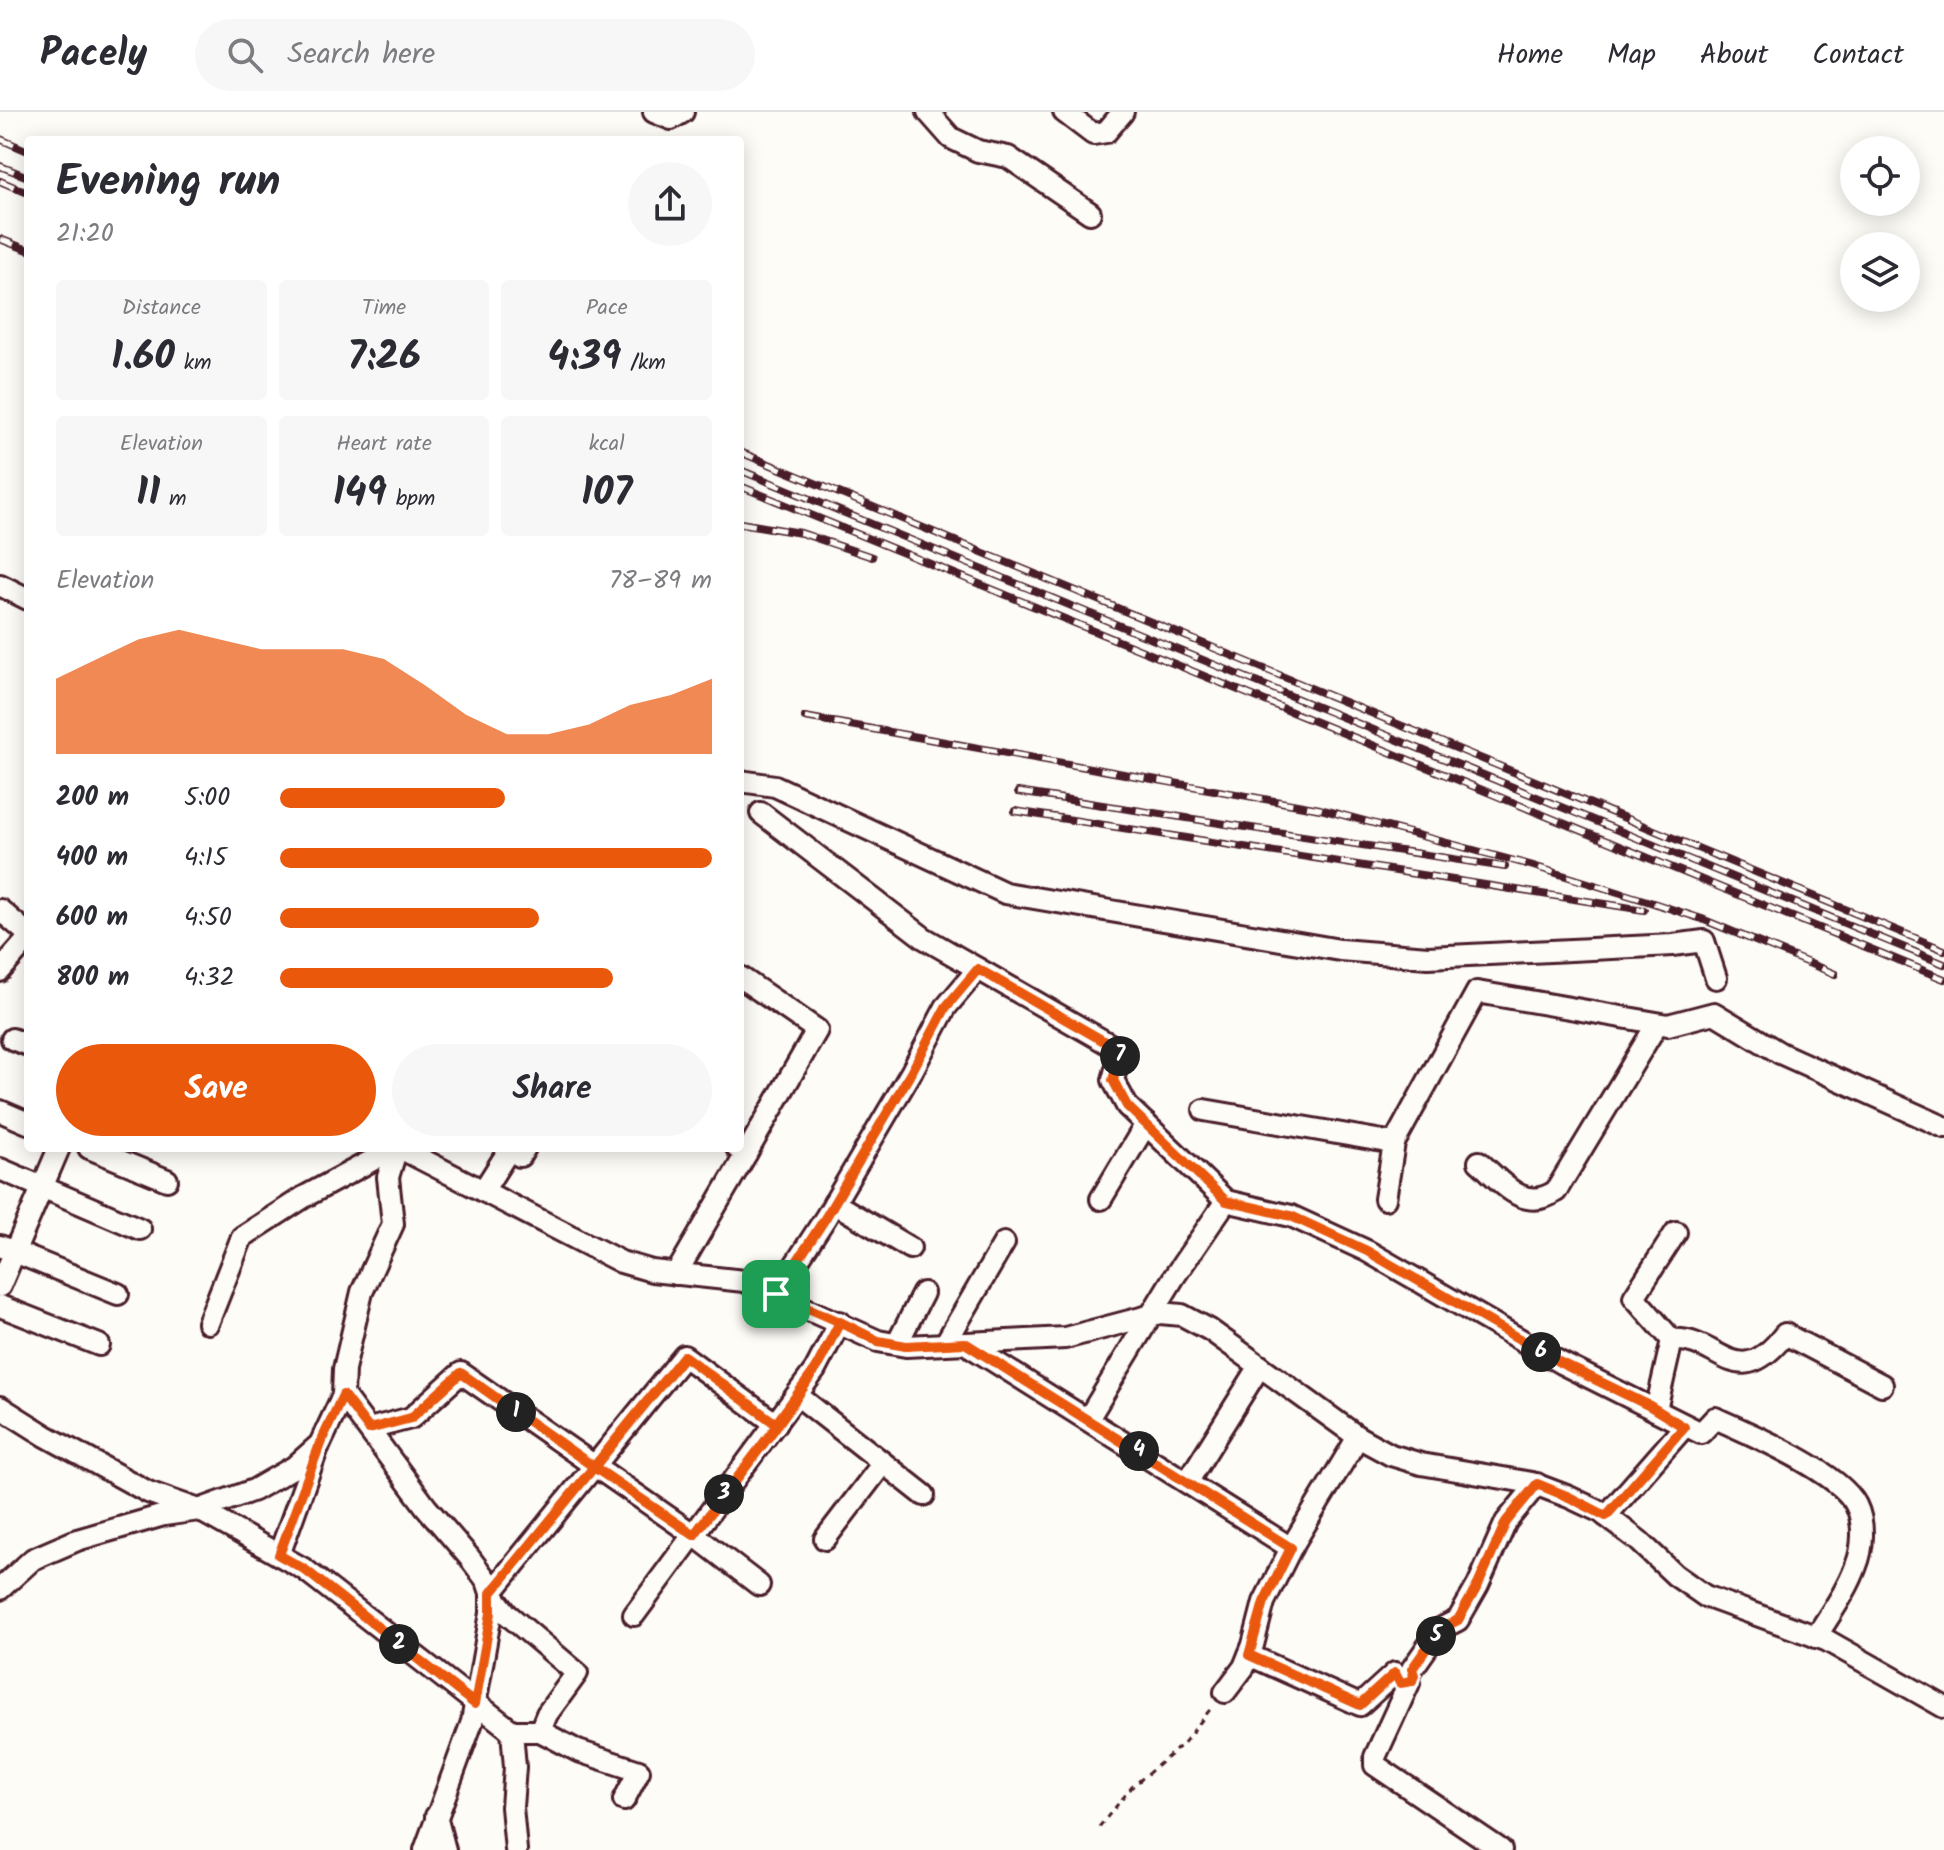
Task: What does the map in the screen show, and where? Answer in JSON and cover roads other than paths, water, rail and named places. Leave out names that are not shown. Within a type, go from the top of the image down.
[{"type":"street","points":[[654,112],[671,119],[683,112]]},
{"type":"street","points":[[928,112],[951,138],[978,151],[1008,157],[1090,213]]},
{"type":"street","points":[[1064,112],[1093,134],[1106,132],[1123,112]]},
{"type":"street","points":[[0,585],[24,597]]},
{"type":"street","points":[[744,782],[775,786],[1005,893],[1340,950],[1428,957],[1704,941],[1716,978]]},
{"type":"street","points":[[761,813],[924,938],[1121,1051],[1113,1080],[1127,1106],[1226,1201],[1291,1216],[1367,1251],[1561,1363],[1684,1427],[1701,1433],[1715,1418],[1778,1445],[1837,1485],[1856,1504],[1861,1523],[1861,1546],[1856,1567],[1816,1637]]},
{"type":"street","points":[[0,910],[24,933]]},
{"type":"street","points":[[0,971],[24,942]]},
{"type":"street","points":[[776,1294],[834,1203],[946,1007],[978,969]]},
{"type":"street","points":[[744,980],[817,1030],[744,1148]]},
{"type":"street","points":[[1385,1199],[1394,1143],[1477,992],[1668,1025],[1714,1013],[1780,1053],[1944,1127]]},
{"type":"street","points":[[1479,1162],[1507,1187],[1529,1201],[1543,1200],[1556,1191],[1657,1024]]},
{"type":"street","points":[[1204,1110],[1394,1143]]},
{"type":"street","points":[[0,1111],[24,1121]]},
{"type":"street","points":[[1101,1199],[1146,1124]]},
{"type":"street","points":[[0,1286],[7,1249],[42,1187],[57,1152]]},
{"type":"street","points":[[99,1152],[167,1180]]},
{"type":"street","points":[[208,1323],[242,1237],[304,1197],[389,1152]]},
{"type":"street","points":[[279,1555],[320,1444],[343,1395],[344,1369],[362,1292],[393,1224],[388,1177],[396,1152]]},
{"type":"street","points":[[405,1152],[621,1262],[652,1271],[744,1281],[878,1341],[955,1344],[1065,1338],[1160,1313],[1182,1315],[1210,1330],[1358,1437],[1391,1455],[1421,1464],[1537,1484],[1569,1497],[1606,1516],[1639,1541],[1675,1575],[1705,1596],[1816,1637],[1944,1707]]},
{"type":"street","points":[[483,1191],[508,1152]]},
{"type":"street","points":[[676,1274],[741,1152]]},
{"type":"street","points":[[0,1169],[140,1229]]},
{"type":"street","points":[[1088,1419],[1226,1201]]},
{"type":"street","points":[[834,1203],[910,1248]]},
{"type":"street","points":[[1672,1340],[1634,1297],[1676,1232]]},
{"type":"street","points":[[955,1344],[1004,1243]]},
{"type":"street","points":[[7,1249],[118,1294]]},
{"type":"street","points":[[897,1344],[923,1293]]},
{"type":"street","points":[[0,1306],[99,1345]]},
{"type":"street","points":[[634,1615],[815,1370],[840,1322]]},
{"type":"street","points":[[1672,1340],[1683,1339],[1735,1362],[1757,1360],[1773,1350],[1785,1334],[1882,1385]]},
{"type":"street","points":[[1656,1410],[1672,1340]]},
{"type":"street","points":[[955,1344],[1088,1419],[1291,1548]]},
{"type":"street","points":[[491,1593],[684,1356],[776,1424]]},
{"type":"street","points":[[1188,1481],[1260,1366]]},
{"type":"street","points":[[369,1429],[411,1418],[461,1373],[694,1535],[759,1585]]},
{"type":"street","points":[[343,1395],[426,1507],[487,1581],[491,1593],[491,1613],[468,1733],[425,1850]]},
{"type":"street","points":[[797,1395],[924,1495]]},
{"type":"street","points":[[0,1407],[148,1492],[199,1510],[304,1569],[512,1731],[540,1731],[578,1751],[639,1771],[624,1800]]},
{"type":"street","points":[[1606,1516],[1684,1427]]},
{"type":"street","points":[[1225,1692],[1244,1667],[1264,1602],[1291,1548],[1358,1437]]},
{"type":"street","points":[[0,1589],[33,1559],[77,1540],[164,1515],[199,1510],[254,1490],[294,1467],[320,1444]]},
{"type":"street","points":[[825,1539],[883,1463]]},
{"type":"street","points":[[1501,1850],[1375,1765],[1375,1757],[1406,1675],[1440,1629],[1458,1620],[1478,1585],[1506,1522],[1537,1484]]},
{"type":"street","points":[[491,1593],[507,1614],[577,1673],[547,1714],[540,1731]]},
{"type":"street","points":[[1249,1655],[1360,1705],[1406,1675]]},
{"type":"street","points":[[512,1731],[515,1850]]},
{"type":"street","points":[[436,1816],[445,1850]]},
{"type":"railway","points":[[0,139],[24,149]]},
{"type":"railway","points":[[0,166],[24,175]]},
{"type":"railway","points":[[0,181],[24,191]]},
{"type":"railway","points":[[0,239],[24,248]]},
{"type":"railway","points":[[744,454],[1944,950]]},
{"type":"railway","points":[[744,472],[1944,964]]},
{"type":"railway","points":[[744,488],[1944,979]]},
{"type":"railway","points":[[744,524],[801,533],[872,557]]},
{"type":"railway","points":[[805,717],[1320,809],[1530,865],[1647,901],[1702,919],[1835,974]]},
{"type":"railway","points":[[1018,792],[1505,867]]},
{"type":"railway","points":[[1015,811],[1644,910]]}]
